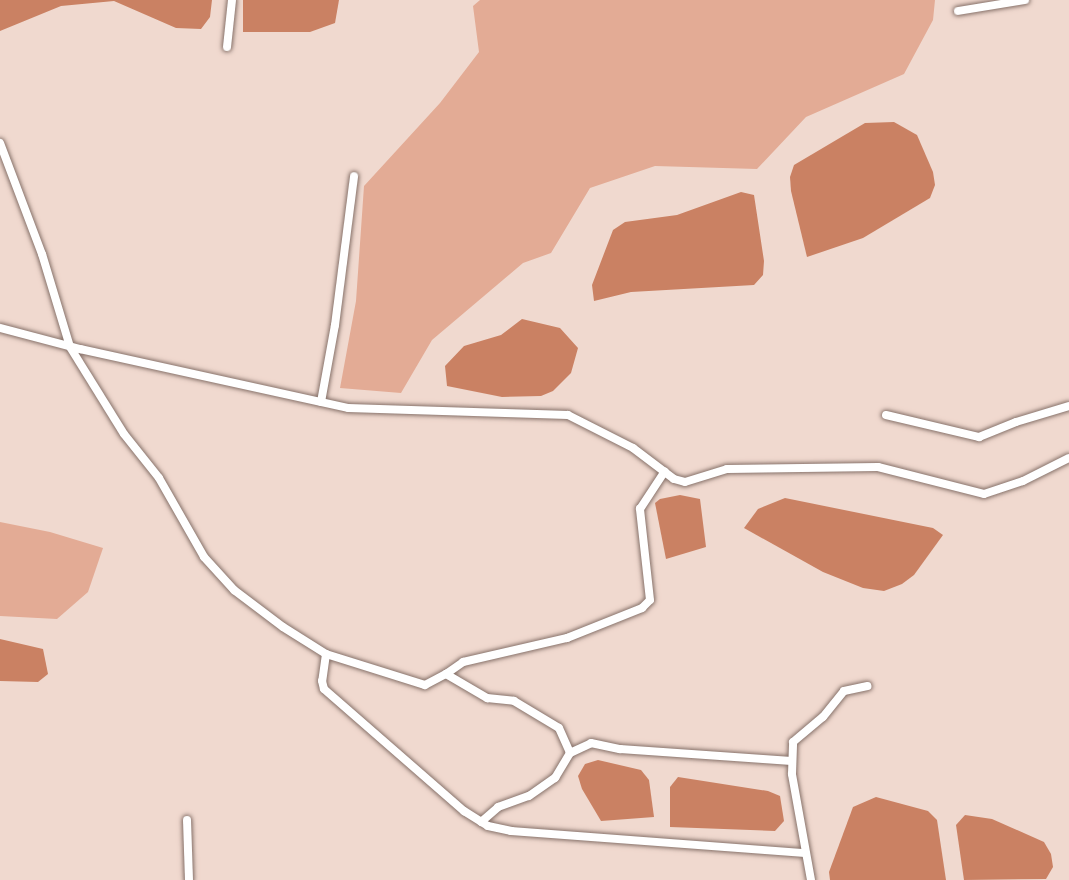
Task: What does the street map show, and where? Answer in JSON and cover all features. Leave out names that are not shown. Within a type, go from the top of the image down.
[{"type":"street","points":[[227,47],[232,0]]},
{"type":"street","points":[[958,11],[1025,0]]},
{"type":"street","points":[[0,143],[42,254],[70,347],[124,434],[159,478],[204,557],[234,590],[283,627],[326,654],[425,685],[464,662],[567,638],[642,608],[650,600],[640,509],[665,471]]},
{"type":"street","points":[[321,402],[335,325],[354,176]]},
{"type":"street","points":[[0,328],[70,347],[348,408],[568,416],[633,448],[674,479],[685,482],[727,469],[878,467],[984,494],[1023,481],[1069,458]]},
{"type":"street","points":[[886,415],[979,437],[1016,422],[1069,406]]},
{"type":"street","points":[[326,654],[322,681],[324,689],[464,811],[481,822],[512,831],[805,853]]},
{"type":"street","points":[[446,674],[487,698],[514,701],[559,728],[570,753]]},
{"type":"street","points":[[812,880],[805,853],[792,774],[794,742],[823,717],[844,691],[867,686]]},
{"type":"street","points":[[481,822],[498,807],[529,796],[555,778],[570,753],[591,743],[620,749],[792,761]]},
{"type":"street","points":[[186,820],[189,880]]},
{"type":"shaded area","points":[[0,0],[212,0],[210,17],[201,29],[176,28],[114,1],[61,6],[0,31]]},
{"type":"shaded area","points":[[243,0],[339,0],[335,23],[310,32],[243,32]]},
{"type":"shaded area","points":[[480,0],[935,0],[933,20],[904,74],[806,117],[757,169],[655,166],[590,188],[551,253],[523,263],[432,340],[401,393],[340,388],[356,301],[364,186],[440,103],[479,52],[473,6]]},
{"type":"shaded area","points":[[894,122],[917,135],[933,172],[935,185],[930,198],[863,238],[807,257],[791,191],[790,177],[794,165],[865,123]]},
{"type":"shaded area","points":[[741,192],[754,195],[764,261],[763,275],[754,285],[631,292],[594,301],[592,285],[613,230],[625,222],[677,215]]},
{"type":"shaded area","points":[[522,319],[560,328],[578,348],[571,373],[553,391],[541,396],[502,397],[447,386],[445,366],[464,346],[501,335]]},
{"type":"shaded area","points":[[680,495],[700,499],[706,547],[666,559],[655,503],[660,499]]},
{"type":"shaded area","points":[[785,498],[933,528],[943,535],[914,575],[902,584],[884,591],[863,588],[823,572],[744,528],[758,509]]},
{"type":"shaded area","points":[[0,522],[50,532],[103,548],[88,592],[57,619],[0,616]]},
{"type":"shaded area","points":[[0,639],[43,649],[48,674],[38,682],[0,681]]},
{"type":"shaded area","points":[[598,760],[641,770],[649,780],[654,817],[601,821],[582,789],[578,776],[585,764]]},
{"type":"shaded area","points":[[678,777],[768,791],[780,796],[784,821],[775,831],[670,827],[670,787]]},
{"type":"shaded area","points":[[876,797],[928,811],[937,820],[946,880],[830,880],[829,872],[853,807]]},
{"type":"shaded area","points":[[965,815],[992,819],[1044,842],[1051,854],[1053,867],[1046,879],[964,880],[956,825]]}]
